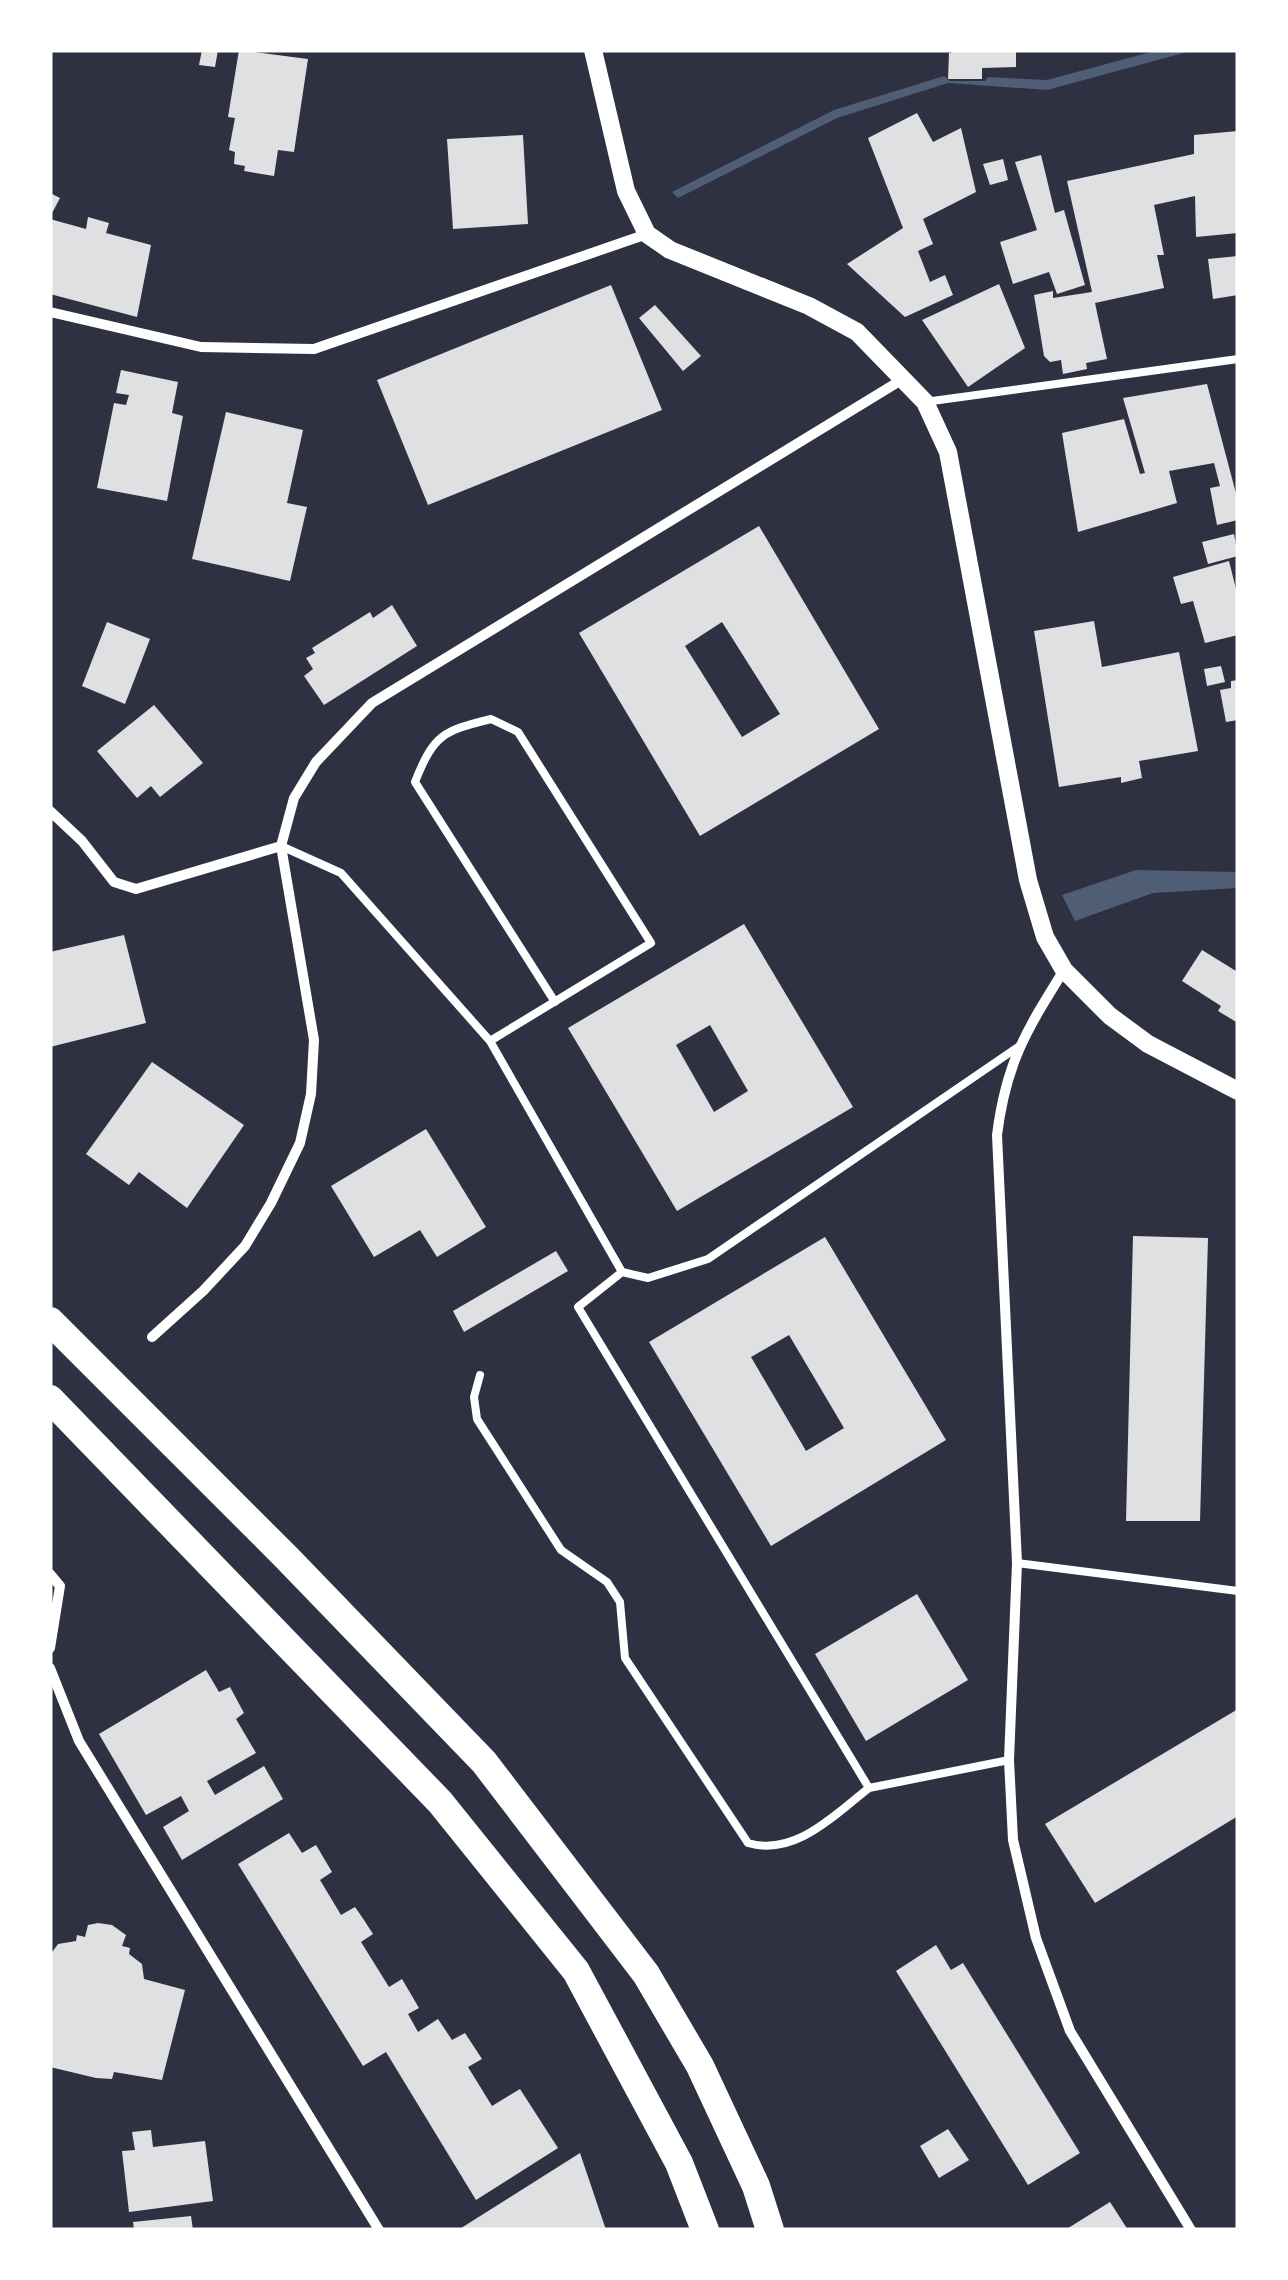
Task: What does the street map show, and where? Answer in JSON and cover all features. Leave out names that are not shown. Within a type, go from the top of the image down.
[{"type":"highway","points":[[50,1321],[484,1762],[646,1974],[700,2066],[756,2186],[770,2230]]},
{"type":"highway","points":[[50,1400],[440,1802],[576,1971],[679,2164],[705,2230]]},
{"type":"street","points":[[593,50],[626,191],[647,234],[670,250],[809,306],[858,332],[925,402],[948,452],[1028,880],[1046,937],[1064,970],[1110,1016],[1148,1044],[1238,1091]]},
{"type":"street","points":[[50,312],[202,347],[314,349],[647,234]]},
{"type":"street","points":[[152,1337],[245,1246],[300,1143],[311,1094],[314,1040],[281,846],[294,798],[316,762],[372,702],[904,379]]},
{"type":"street","points":[[50,811],[82,841],[114,882],[136,889],[281,846]]},
{"type":"street","points":[[1064,970],[1018,1048],[1002,1096],[998,1136],[1017,1563],[1009,1760],[1013,1840],[1036,1938],[1070,2032],[1190,2230]]},
{"type":"street","points":[[50,1574],[60,1586],[50,1648]]},
{"type":"street","points":[[50,1668],[78,1741],[379,2230]]},
{"type":"lane","points":[[925,402],[1238,359]]},
{"type":"lane","points":[[490,1041],[652,943],[518,732],[490,718],[449,730],[426,752],[415,782],[554,1002]]},
{"type":"lane","points":[[281,846],[342,873],[490,1041],[622,1272],[648,1278],[708,1260],[1018,1048]]},
{"type":"lane","points":[[622,1272],[578,1307],[869,1788]]},
{"type":"lane","points":[[480,1375],[474,1397],[477,1419],[560,1550],[607,1582],[620,1602],[625,1658],[748,1842],[767,1848],[809,1835],[869,1788],[1009,1760]]},
{"type":"lane","points":[[1017,1563],[1238,1591]]},
{"type":"water","points":[[1158,50],[1207,50],[1047,90],[948,83],[837,118],[678,198],[672,192],[834,110],[944,76],[950,81],[985,81],[988,77],[1047,80]]},
{"type":"water","points":[[1136,870],[1238,872],[1238,888],[1153,893],[1075,921],[1062,895]]},
{"type":"building","points":[[202,50],[218,50],[215,67],[199,65]]},
{"type":"building","points":[[239,50],[308,59],[294,152],[278,150],[274,176],[244,171],[245,166],[234,164],[235,152],[229,150],[235,118],[228,117]]},
{"type":"building","points":[[1016,50],[1016,67],[982,68],[982,79],[948,79],[949,53]]},
{"type":"building","points":[[917,113],[933,142],[961,128],[976,192],[923,219],[933,244],[918,251],[930,282],[945,275],[953,295],[905,317],[847,264],[903,228],[868,138]]},
{"type":"building","points":[[1238,131],[1238,233],[1196,237],[1195,196],[1154,205],[1164,255],[1157,255],[1164,288],[1095,303],[1107,359],[1086,363],[1087,369],[1063,374],[1061,360],[1050,362],[1044,356],[1034,295],[1053,291],[1053,298],[1092,292],[1067,181],[1194,154],[1194,135]]},
{"type":"building","points":[[523,135],[528,224],[453,229],[447,139]]},
{"type":"building","points":[[1041,155],[1055,213],[1064,210],[1085,285],[1057,294],[1049,272],[1013,284],[1000,242],[1037,230],[1015,162]]},
{"type":"building","points":[[1003,159],[1008,180],[990,185],[983,164]]},
{"type":"building","points":[[50,193],[60,198],[50,217]]},
{"type":"building","points":[[88,217],[109,223],[106,233],[151,245],[137,317],[50,294],[50,219],[86,229]]},
{"type":"building","points":[[1238,256],[1238,295],[1213,299],[1208,259]]},
{"type":"building","points":[[999,284],[1025,348],[968,387],[922,320]]},
{"type":"building","points":[[611,285],[662,410],[428,505],[377,380]]},
{"type":"building","points":[[655,305],[701,356],[683,371],[639,318]]},
{"type":"building","points":[[121,370],[178,382],[172,413],[183,416],[167,501],[97,488],[114,403],[126,405],[129,395],[116,393]]},
{"type":"building","points":[[1207,384],[1238,501],[1238,520],[1217,525],[1210,488],[1220,486],[1214,463],[1169,471],[1177,503],[1078,532],[1062,433],[1124,419],[1140,474],[1145,473],[1123,398]]},
{"type":"building","points":[[226,412],[303,430],[287,503],[307,507],[290,581],[192,559]]},
{"type":"building","points":[[759,526],[879,729],[700,836],[579,633]],"holes":[[[722,622],[780,714],[742,737],[685,646]]]},
{"type":"building","points":[[1234,534],[1238,556],[1208,564],[1202,542]]},
{"type":"building","points":[[1229,561],[1238,597],[1238,635],[1205,643],[1193,601],[1181,604],[1173,577]]},
{"type":"building","points":[[392,605],[417,646],[324,705],[304,676],[313,669],[306,658],[315,653],[312,648],[370,612],[373,618]]},
{"type":"building","points":[[1094,621],[1102,667],[1179,652],[1198,751],[1139,761],[1142,778],[1121,783],[1121,777],[1059,787],[1034,631]]},
{"type":"building","points":[[107,622],[150,639],[125,704],[82,686]]},
{"type":"building","points":[[1221,666],[1225,682],[1207,686],[1204,669]]},
{"type":"building","points":[[1238,680],[1238,720],[1226,722],[1220,690],[1231,688],[1231,681]]},
{"type":"building","points":[[154,705],[203,763],[160,797],[151,786],[137,798],[97,751]]},
{"type":"building","points":[[744,924],[853,1107],[677,1211],[568,1028]],"holes":[[[710,1025],[748,1091],[714,1112],[676,1045]]]},
{"type":"building","points":[[124,935],[146,1023],[50,1047],[50,952]]},
{"type":"building","points":[[1202,950],[1236,971],[1238,1023],[1218,1011],[1221,1006],[1182,981]]},
{"type":"building","points":[[152,1062],[244,1125],[187,1208],[139,1172],[129,1185],[86,1154]]},
{"type":"building","points":[[426,1129],[486,1227],[437,1257],[420,1230],[374,1257],[331,1186]]},
{"type":"building","points":[[1133,1236],[1208,1238],[1200,1521],[1126,1521]]},
{"type":"building","points":[[825,1237],[946,1440],[771,1546],[649,1342]],"holes":[[[789,1335],[844,1428],[806,1451],[751,1357]]]},
{"type":"building","points":[[556,1251],[568,1271],[464,1332],[453,1311]]},
{"type":"building","points":[[917,1594],[968,1680],[866,1741],[815,1654]]},
{"type":"building","points":[[206,1670],[219,1692],[230,1687],[244,1713],[236,1719],[256,1753],[207,1781],[215,1795],[264,1766],[283,1799],[182,1860],[163,1827],[189,1811],[181,1796],[146,1815],[99,1734]]},
{"type":"building","points":[[1238,1709],[1238,1816],[1095,1903],[1045,1824]]},
{"type":"building","points":[[289,1833],[302,1853],[316,1845],[332,1872],[320,1880],[341,1915],[355,1907],[364,1920],[373,1934],[361,1942],[389,1987],[402,1979],[419,2008],[408,2014],[418,2032],[438,2019],[452,2040],[465,2033],[482,2059],[468,2067],[492,2106],[520,2089],[558,2148],[476,2200],[386,2052],[363,2066],[238,1864]]},
{"type":"building","points":[[88,1925],[112,1925],[126,1935],[122,1946],[130,1948],[129,1954],[142,1964],[144,1979],[185,1990],[162,2080],[114,2072],[112,2079],[96,2078],[50,2067],[50,1955],[58,1944],[76,1941],[77,1935],[85,1937]]},
{"type":"building","points":[[936,1945],[951,1970],[963,1963],[1080,2153],[1028,2185],[896,1971]]},
{"type":"building","points":[[948,2129],[969,2160],[939,2178],[920,2146]]},
{"type":"building","points":[[151,2130],[153,2147],[205,2141],[213,2201],[129,2212],[122,2151],[135,2150],[132,2132]]},
{"type":"building","points":[[580,2153],[606,2230],[458,2230]]},
{"type":"building","points":[[1110,2202],[1128,2230],[1065,2230]]},
{"type":"building","points":[[191,2216],[193,2230],[134,2230],[133,2222]]}]
